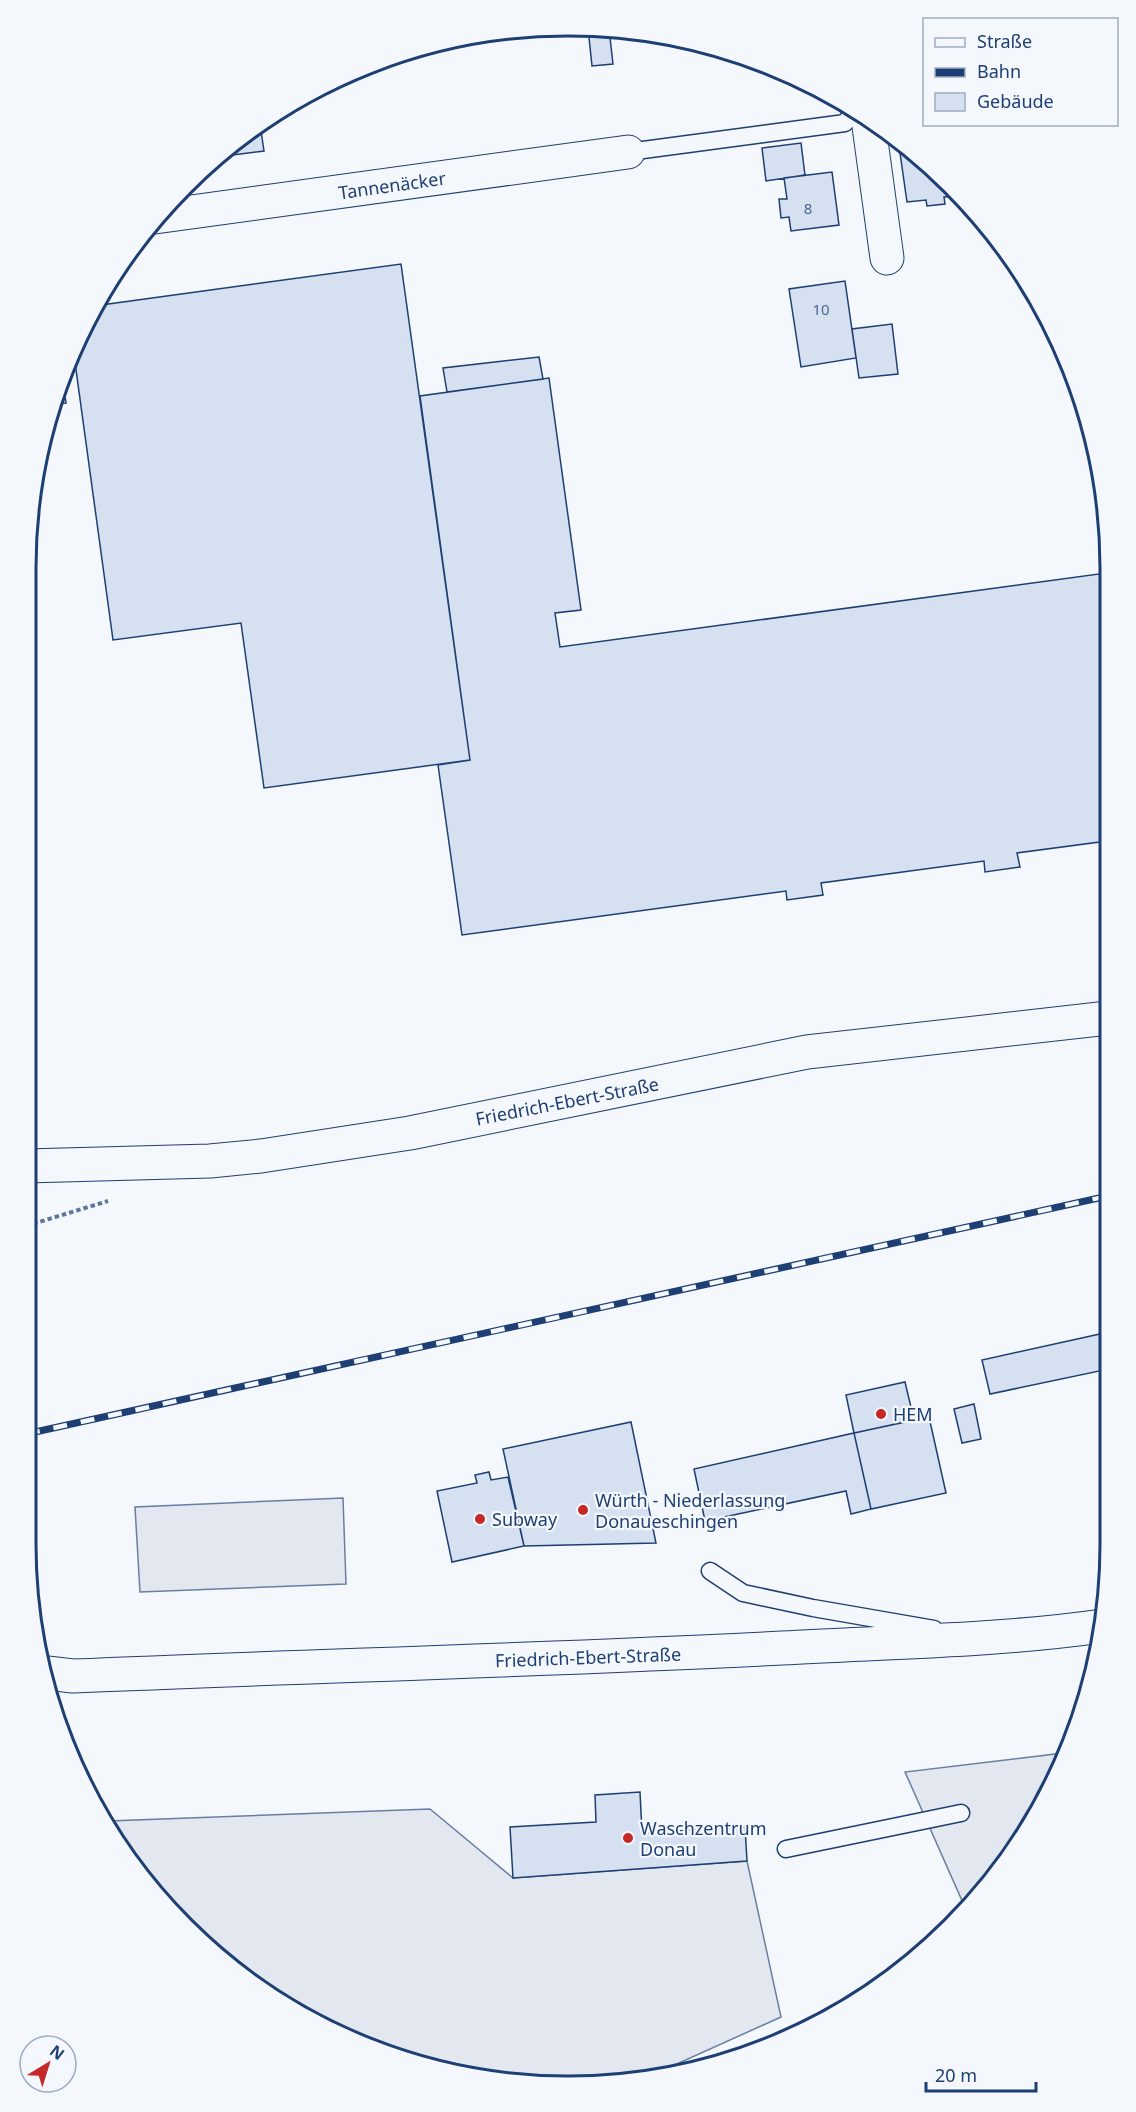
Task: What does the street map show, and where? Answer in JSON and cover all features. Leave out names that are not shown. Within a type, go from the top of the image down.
[{"type":"street","points":[[869,130],[887,258]]},
{"type":"street","name":"Tannenäcker","points":[[170,215],[628,152]]},
{"type":"street","name":"Friedrich-Ebert-Straße","points":[[36,1167],[210,1161],[261,1156],[410,1133],[807,1052],[1100,1019]]},
{"type":"street","name":"Friedrich-Ebert-Straße","points":[[56,1678],[319,1666],[618,1657],[979,1637],[1093,1627]]},
{"type":"lane","points":[[628,152],[845,123],[849,117]]},
{"type":"lane","points":[[710,1571],[743,1593],[813,1608],[979,1637]]},
{"type":"lane","points":[[786,1849],[961,1813]]},
{"type":"path","points":[[36,1223],[110,1201],[120,1164]]},
{"type":"shaded area","points":[[343,1498],[346,1584],[140,1592],[135,1507]]},
{"type":"shaded area","points":[[1057,1754],[1029,1810],[1010,1840],[962,1901],[905,1772]]},
{"type":"shaded area","points":[[430,1809],[513,1878],[747,1861],[781,2017],[673,2066],[603,2075],[533,2075],[464,2066],[430,2058],[364,2036],[333,2021],[302,2005],[244,1966],[217,1944],[168,1895],[146,1868],[114,1821]]},
{"type":"building","points":[[589,37],[610,38],[613,64],[592,66]]},
{"type":"building","points":[[261,134],[264,151],[233,155]]},
{"type":"building","points":[[801,143],[805,175],[766,181],[762,148]]},
{"type":"building","points":[[900,153],[948,197],[944,197],[945,204],[927,206],[926,200],[907,202]]},
{"type":"building","points":[[832,172],[839,225],[791,231],[789,217],[781,218],[779,199],[787,199],[784,178]]},
{"type":"building","points":[[401,264],[470,760],[264,788],[241,623],[113,640],[75,366],[106,304]]},
{"type":"building","points":[[845,281],[856,358],[801,367],[789,289]]},
{"type":"building","points":[[892,324],[898,374],[859,378],[852,329]]},
{"type":"building","points":[[539,357],[543,379],[447,392],[443,368]]},
{"type":"building","points":[[549,378],[581,610],[555,613],[560,647],[1100,574],[1100,842],[1017,853],[1020,867],[985,872],[984,861],[821,883],[823,895],[787,900],[786,891],[462,935],[438,765],[470,760],[420,396]]},
{"type":"building","points":[[1100,1334],[1100,1371],[990,1394],[982,1360]]},
{"type":"building","name":"HEM","points":[[905,1382],[914,1420],[854,1433],[846,1395]]},
{"type":"building","points":[[974,1404],[981,1439],[962,1443],[954,1409]]},
{"type":"building","name":"HEM","points":[[929,1417],[946,1493],[871,1509],[854,1433]]},
{"type":"building","name":"Würth - Niederlassung Donaueschingen","points":[[631,1422],[656,1543],[524,1546],[503,1449]]},
{"type":"building","points":[[854,1433],[871,1509],[851,1514],[846,1491],[705,1521],[694,1469]]},
{"type":"building","name":"Subway","points":[[489,1472],[491,1480],[508,1477],[524,1546],[452,1562],[437,1491],[477,1483],[475,1475]]},
{"type":"building","name":"Waschzentrum Donau","points":[[640,1792],[642,1833],[745,1827],[747,1861],[513,1878],[510,1827],[596,1822],[595,1795]]},
{"type":"railway","points":[[36,1432],[1100,1198]]},
{"type":"place","name":"HEM","points":[[881,1414]]},
{"type":"place","name":"Würth - Niederlassung Donaueschingen","points":[[583,1510]]},
{"type":"place","name":"Subway","points":[[480,1519]]},
{"type":"place","name":"Waschzentrum Donau","points":[[628,1838]]}]
